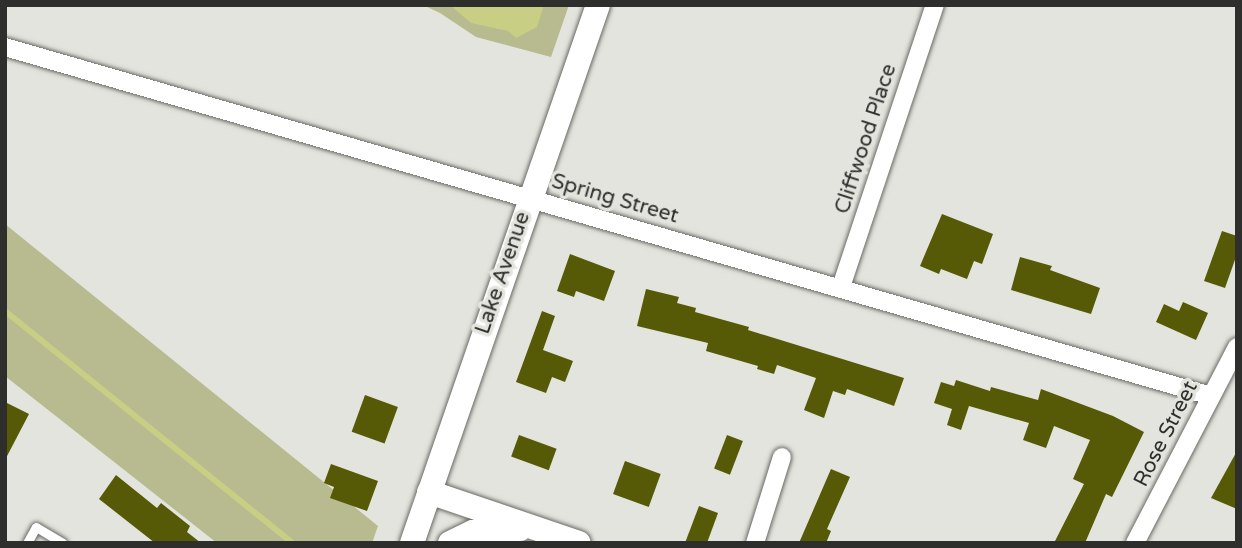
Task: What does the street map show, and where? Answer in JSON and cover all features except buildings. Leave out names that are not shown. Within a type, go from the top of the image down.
[{"type":"street","name":"Lake Avenue","points":[[412,543],[529,198],[598,5]]},
{"type":"street","name":"Cliffwood Place","points":[[841,287],[934,5]]},
{"type":"street","name":"Spring Street","points":[[5,47],[1211,396]]},
{"type":"street","name":"Rose Street","points":[[1135,543],[1237,347]]},
{"type":"street","points":[[755,543],[782,457]]},
{"type":"street","points":[[429,492],[579,543]]},
{"type":"street","points":[[450,543],[473,532],[538,529]]},
{"type":"lane","points":[[27,543],[36,527],[63,543]]},
{"type":"shaded area","points":[[423,5],[569,5],[551,57],[476,37]]},
{"type":"shaded area","points":[[450,5],[544,5],[537,27],[516,38],[508,31],[471,23]]},
{"type":"shaded area","points":[[5,224],[378,526],[372,543],[217,543],[5,376]]},
{"type":"waterway","points":[[5,311],[293,543]]}]
